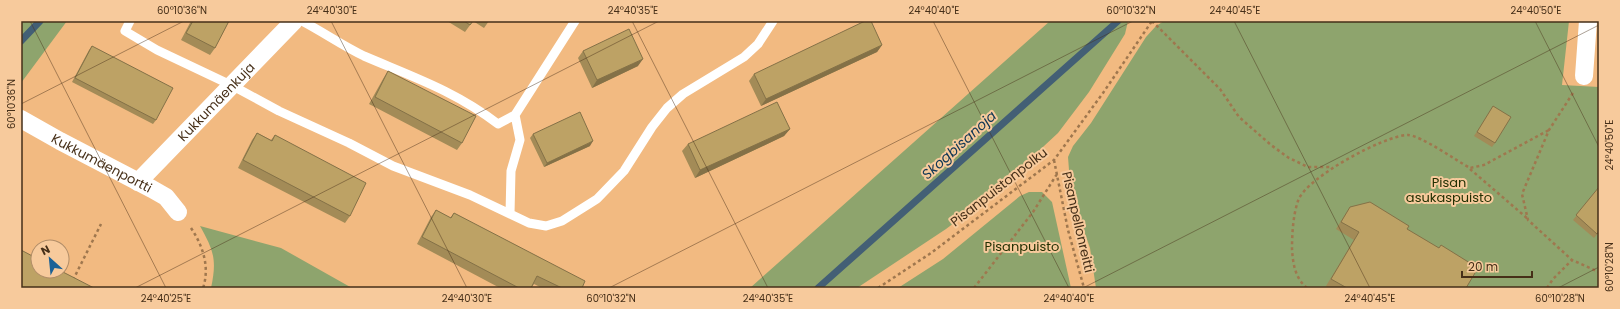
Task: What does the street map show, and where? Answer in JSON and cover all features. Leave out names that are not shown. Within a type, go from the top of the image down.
[{"type":"street","name":"Kukkumäenkuja","points":[[138,182],[233,86],[294,21]]},
{"type":"street","points":[[1584,76],[1588,21]]},
{"type":"street","name":"Kukkumäenportti","points":[[21,119],[166,197],[178,212]]},
{"type":"lane","points":[[130,21],[125,31],[157,50],[233,86],[279,111],[349,143],[393,166],[470,195],[529,223],[546,226],[562,221],[597,199],[624,171],[652,127],[667,108],[683,94],[744,57],[758,44],[773,21]]},
{"type":"lane","points":[[302,21],[363,55],[438,86],[476,106],[498,124],[515,115],[575,21]]},
{"type":"lane","points":[[510,214],[511,171],[520,140],[515,115]]},
{"type":"path","points":[[1152,21],[1220,89],[1239,117],[1270,145],[1289,158],[1308,167],[1332,167]]},
{"type":"path","name":"Pisanpuistonpolku","points":[[878,288],[931,253],[1054,160],[1103,93],[1152,21]]},
{"type":"path","points":[[1528,220],[1522,194],[1549,130],[1584,76]]},
{"type":"path","points":[[1470,168],[1484,166],[1549,130]]},
{"type":"path","points":[[1307,288],[1302,284],[1293,265],[1292,246],[1298,200],[1313,182],[1332,167],[1390,138],[1409,135],[1420,139],[1470,168],[1572,260],[1599,272]]},
{"type":"path","name":"Pisanpellonreitti","points":[[1054,160],[1068,230],[1084,288]]},
{"type":"path","points":[[974,288],[1033,212],[1057,174]]},
{"type":"path","points":[[178,212],[192,230],[203,248],[206,278],[203,288]]},
{"type":"path","points":[[73,284],[73,279],[100,224]]},
{"type":"path","points":[[1547,288],[1553,279],[1572,260]]},
{"type":"green space","points":[[21,21],[67,21],[21,83]]},
{"type":"green space","points":[[1050,21],[1128,21],[1125,34],[1089,92],[1058,133],[990,196],[946,229],[857,288],[750,288]]},
{"type":"green space","name":"Pisan asukaspuisto","points":[[1164,21],[1569,21],[1562,85],[1599,87],[1599,288],[1096,288],[1090,248],[1077,211],[1068,157],[1073,146],[1091,123],[1146,37],[1156,26]]},
{"type":"green space","name":"Pisanpuisto","points":[[1029,192],[1042,192],[1052,202],[1071,288],[898,288],[943,259],[1020,196]]},
{"type":"green space","points":[[200,226],[281,248],[352,288],[211,288],[214,270],[213,256]]},
{"type":"building","points":[[193,21],[229,21],[215,48],[186,33]]},
{"type":"building","points":[[464,21],[473,21],[470,25]]},
{"type":"building","points":[[865,21],[871,21],[882,45],[766,99],[754,74]]},
{"type":"building","points":[[629,29],[643,59],[597,80],[583,51]]},
{"type":"building","points":[[92,46],[173,88],[156,120],[75,78]]},
{"type":"building","points":[[388,71],[476,116],[462,143],[375,97]]},
{"type":"building","points":[[777,102],[790,129],[700,170],[688,144]]},
{"type":"building","points":[[1493,106],[1511,117],[1495,143],[1477,132]]},
{"type":"building","points":[[580,112],[593,141],[547,163],[533,134]]},
{"type":"building","points":[[257,133],[272,141],[275,135],[366,183],[350,216],[243,160]]},
{"type":"building","points":[[1599,187],[1599,231],[1597,234],[1576,215]]},
{"type":"building","points":[[1370,202],[1409,226],[1407,229],[1439,248],[1441,245],[1478,268],[1466,288],[1347,288],[1331,279],[1359,232],[1341,222],[1350,207]]},
{"type":"building","points":[[436,210],[451,218],[454,213],[585,281],[582,288],[562,288],[537,276],[531,288],[519,288],[422,237]]},
{"type":"building","points":[[21,250],[30,255],[30,279],[70,279],[70,276],[94,288],[21,288]]},
{"type":"waterway","points":[[21,41],[40,21]]},
{"type":"waterway","name":"Skogbisanoja","points":[[818,288],[1118,21]]}]
